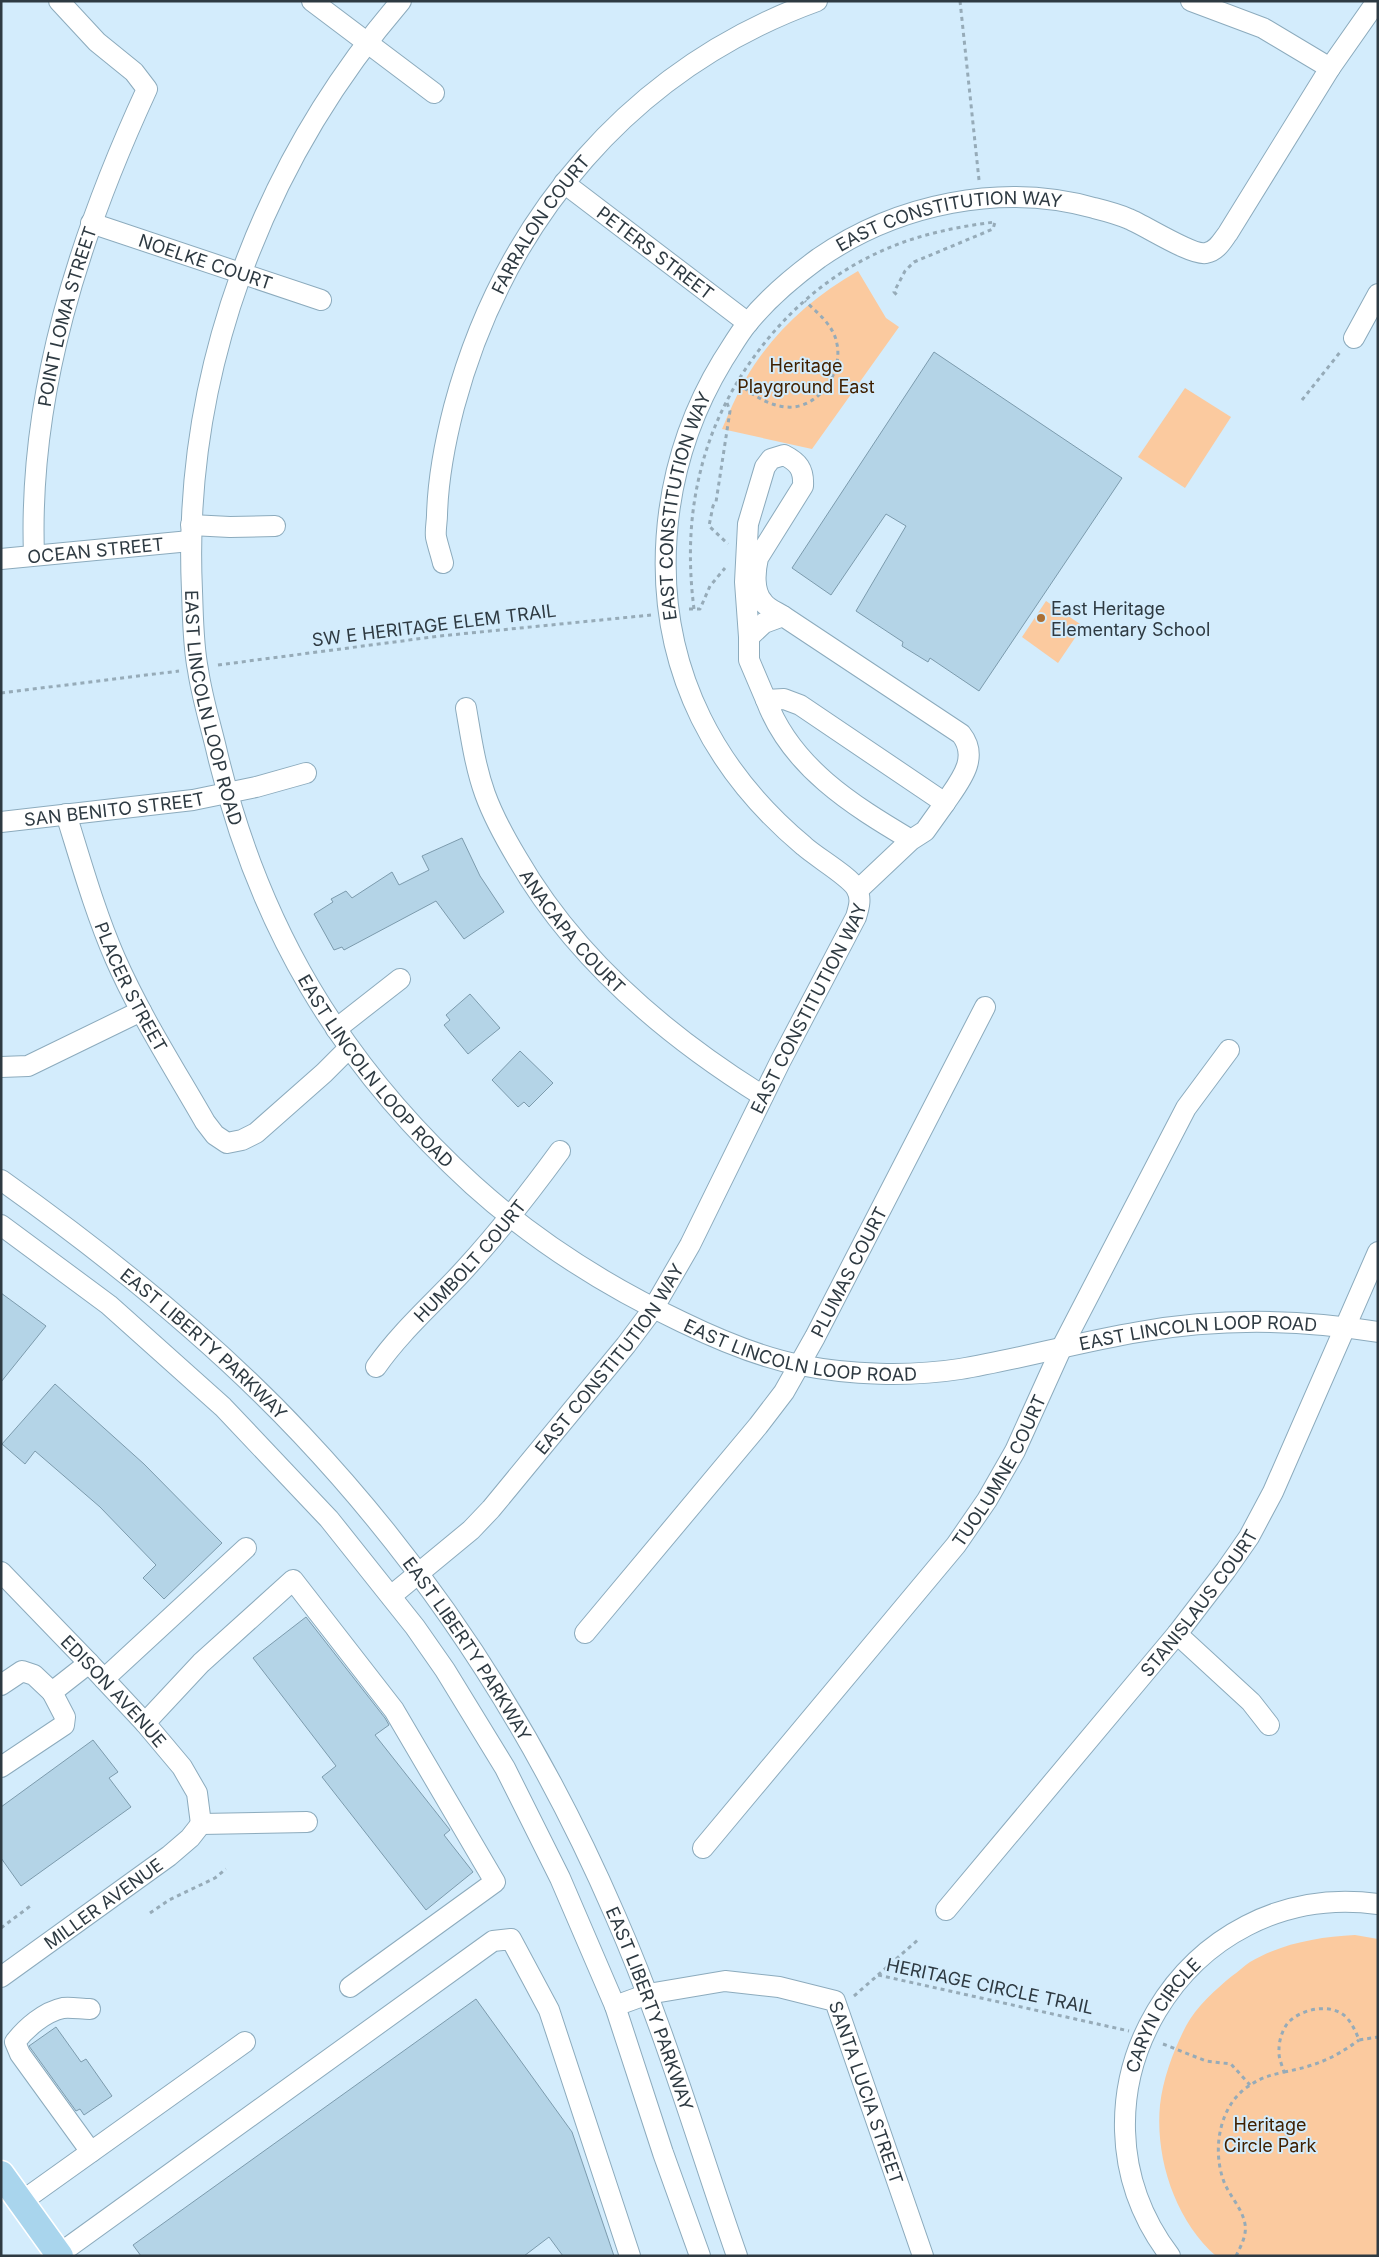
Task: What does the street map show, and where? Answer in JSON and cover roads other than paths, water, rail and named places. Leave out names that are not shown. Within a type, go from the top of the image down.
[{"type":"main road","points":[[1,2174],[59,2255]]},
{"type":"street","name":"POINT LOMA STREET","points":[[34,555],[35,479],[43,416],[63,318],[91,223],[118,151],[147,89],[138,76],[97,42],[59,1]]},
{"type":"street","points":[[312,1],[434,93]]},
{"type":"street","name":"EAST LINCOLN LOOP ROAD","points":[[401,1],[366,43],[316,118],[287,169],[262,221],[240,274],[220,337],[206,403],[190,533],[197,668],[226,794],[250,866],[278,930],[303,978],[349,1048],[434,1148],[494,1204],[567,1258],[630,1297],[715,1338],[800,1365],[874,1372],[934,1372],[966,1368],[1136,1332],[1189,1324],[1254,1321],[1344,1326],[1378,1332]]},
{"type":"street","name":"FARRALON COURT","points":[[443,563],[436,536],[439,486],[452,418],[467,364],[480,327],[501,281],[529,232],[564,183],[613,128],[670,79],[712,51],[753,28],[816,1]]},
{"type":"street","points":[[1191,1],[1263,28],[1330,68]]},
{"type":"street","name":"EAST CONSTITUTION WAY","points":[[391,1596],[419,1575],[471,1530],[491,1509],[626,1345],[653,1308],[690,1245],[763,1096],[856,917],[861,903],[858,890],[776,822],[734,774],[712,740],[700,716],[683,672],[669,612],[665,551],[670,501],[679,461],[698,406],[716,372],[748,323],[790,281],[834,248],[864,232],[897,218],[943,204],[982,198],[1060,200],[1127,218],[1191,252],[1204,254],[1216,250],[1330,68],[1378,1]]},
{"type":"street","name":"PETERS STREET","points":[[564,183],[748,323]]},
{"type":"street","name":"NOELKE COURT","points":[[91,223],[321,300]]},
{"type":"street","points":[[1354,338],[1378,294]]},
{"type":"street","points":[[858,890],[911,840],[925,830],[960,780],[969,762],[970,750],[961,734],[762,602],[757,586],[755,569],[758,558],[803,486],[804,473],[796,461],[784,455],[771,458],[765,467],[748,524],[745,582],[749,660],[772,716],[802,760],[822,780],[874,818],[911,840]]},
{"type":"street","name":"OCEAN STREET","points":[[1,559],[230,527],[275,526]]},
{"type":"street","points":[[749,637],[764,623],[783,616]]},
{"type":"street","points":[[766,700],[784,699],[800,706],[945,803]]},
{"type":"street","name":"ANACAPA COURT","points":[[466,708],[479,772],[491,808],[530,882],[549,908],[600,968],[648,1014],[703,1056],[763,1096]]},
{"type":"street","name":"SAN BENITO STREET","points":[[1,822],[193,800],[226,794],[306,773]]},
{"type":"street","name":"PLACER STREET","points":[[66,814],[115,959],[141,1011],[205,1122],[215,1135],[227,1143],[242,1140],[256,1133],[324,1073],[349,1048]]},
{"type":"street","points":[[336,1029],[400,979]]},
{"type":"street","name":"PLUMAS COURT","points":[[585,1633],[758,1426],[784,1392],[800,1365],[984,1007]]},
{"type":"street","points":[[1,1067],[28,1066],[141,1011]]},
{"type":"street","name":"TUOLUMNE COURT","points":[[703,1848],[956,1545],[987,1500],[1015,1451],[1062,1347],[1186,1108],[1229,1050]]},
{"type":"street","name":"HUMBOLT COURT","points":[[376,1367],[392,1344],[455,1280],[511,1218],[560,1151]]},
{"type":"street","name":"EAST LIBERTY PARKWAY","points":[[1,1180],[111,1260],[155,1297],[250,1383],[302,1435],[362,1504],[419,1575],[476,1656],[556,1790],[604,1889],[648,1994],[737,2256]]},
{"type":"street","name":"EAST LIBERTY PARKWAY","points":[[1,1225],[109,1305],[223,1407],[329,1519],[391,1596],[445,1670],[505,1768],[560,1878],[615,2006],[663,2153],[700,2256]]},
{"type":"street","name":"STANISLAUS COURT","points":[[946,1910],[1177,1634],[1226,1570],[1263,1513],[1378,1252]]},
{"type":"street","points":[[104,1679],[246,1548]]},
{"type":"street","name":"EDISON AVENUE","points":[[1,1572],[145,1723],[182,1767],[197,1793],[201,1824]]},
{"type":"street","points":[[145,1723],[201,1663],[293,1580],[394,1710],[495,1882],[350,1987]]},
{"type":"street","points":[[1177,1634],[1251,1702],[1269,1725]]},
{"type":"street","points":[[52,1692],[89,1663]]},
{"type":"street","points":[[1,1685],[22,1671],[34,1675],[52,1692],[65,1717],[64,1725],[1,1767]]},
{"type":"street","points":[[201,1824],[307,1822]]},
{"type":"street","name":"MILLER AVENUE","points":[[1,1977],[169,1856],[190,1838],[201,1824]]},
{"type":"street","name":"CARYN CIRCLE","points":[[1170,2256],[1150,2225],[1138,2198],[1130,2170],[1126,2140],[1125,2111],[1131,2074],[1137,2052],[1155,2012],[1171,1988],[1190,1966],[1224,1939],[1249,1924],[1276,1913],[1311,1904],[1347,1901],[1378,1904]]},
{"type":"street","points":[[59,2255],[493,1941],[511,1939],[550,2010],[630,2256]]},
{"type":"street","name":"SANTA LUCIA STREET","points":[[615,2006],[648,1994],[725,1981],[779,1987],[835,2001],[923,2256]]},
{"type":"street","points":[[90,2009],[63,2008],[47,2014],[23,2032],[15,2042],[20,2054],[91,2152]]},
{"type":"street","points":[[21,2202],[245,2042]]},
{"type":"place","name":"East Heritage Elementary School","points":[[1041,618]]},
{"type":"park label","name":"Heritage Playground East","points":[[806,375]]},
{"type":"park label","name":"Heritage Circle Park","points":[[1270,2134]]}]
